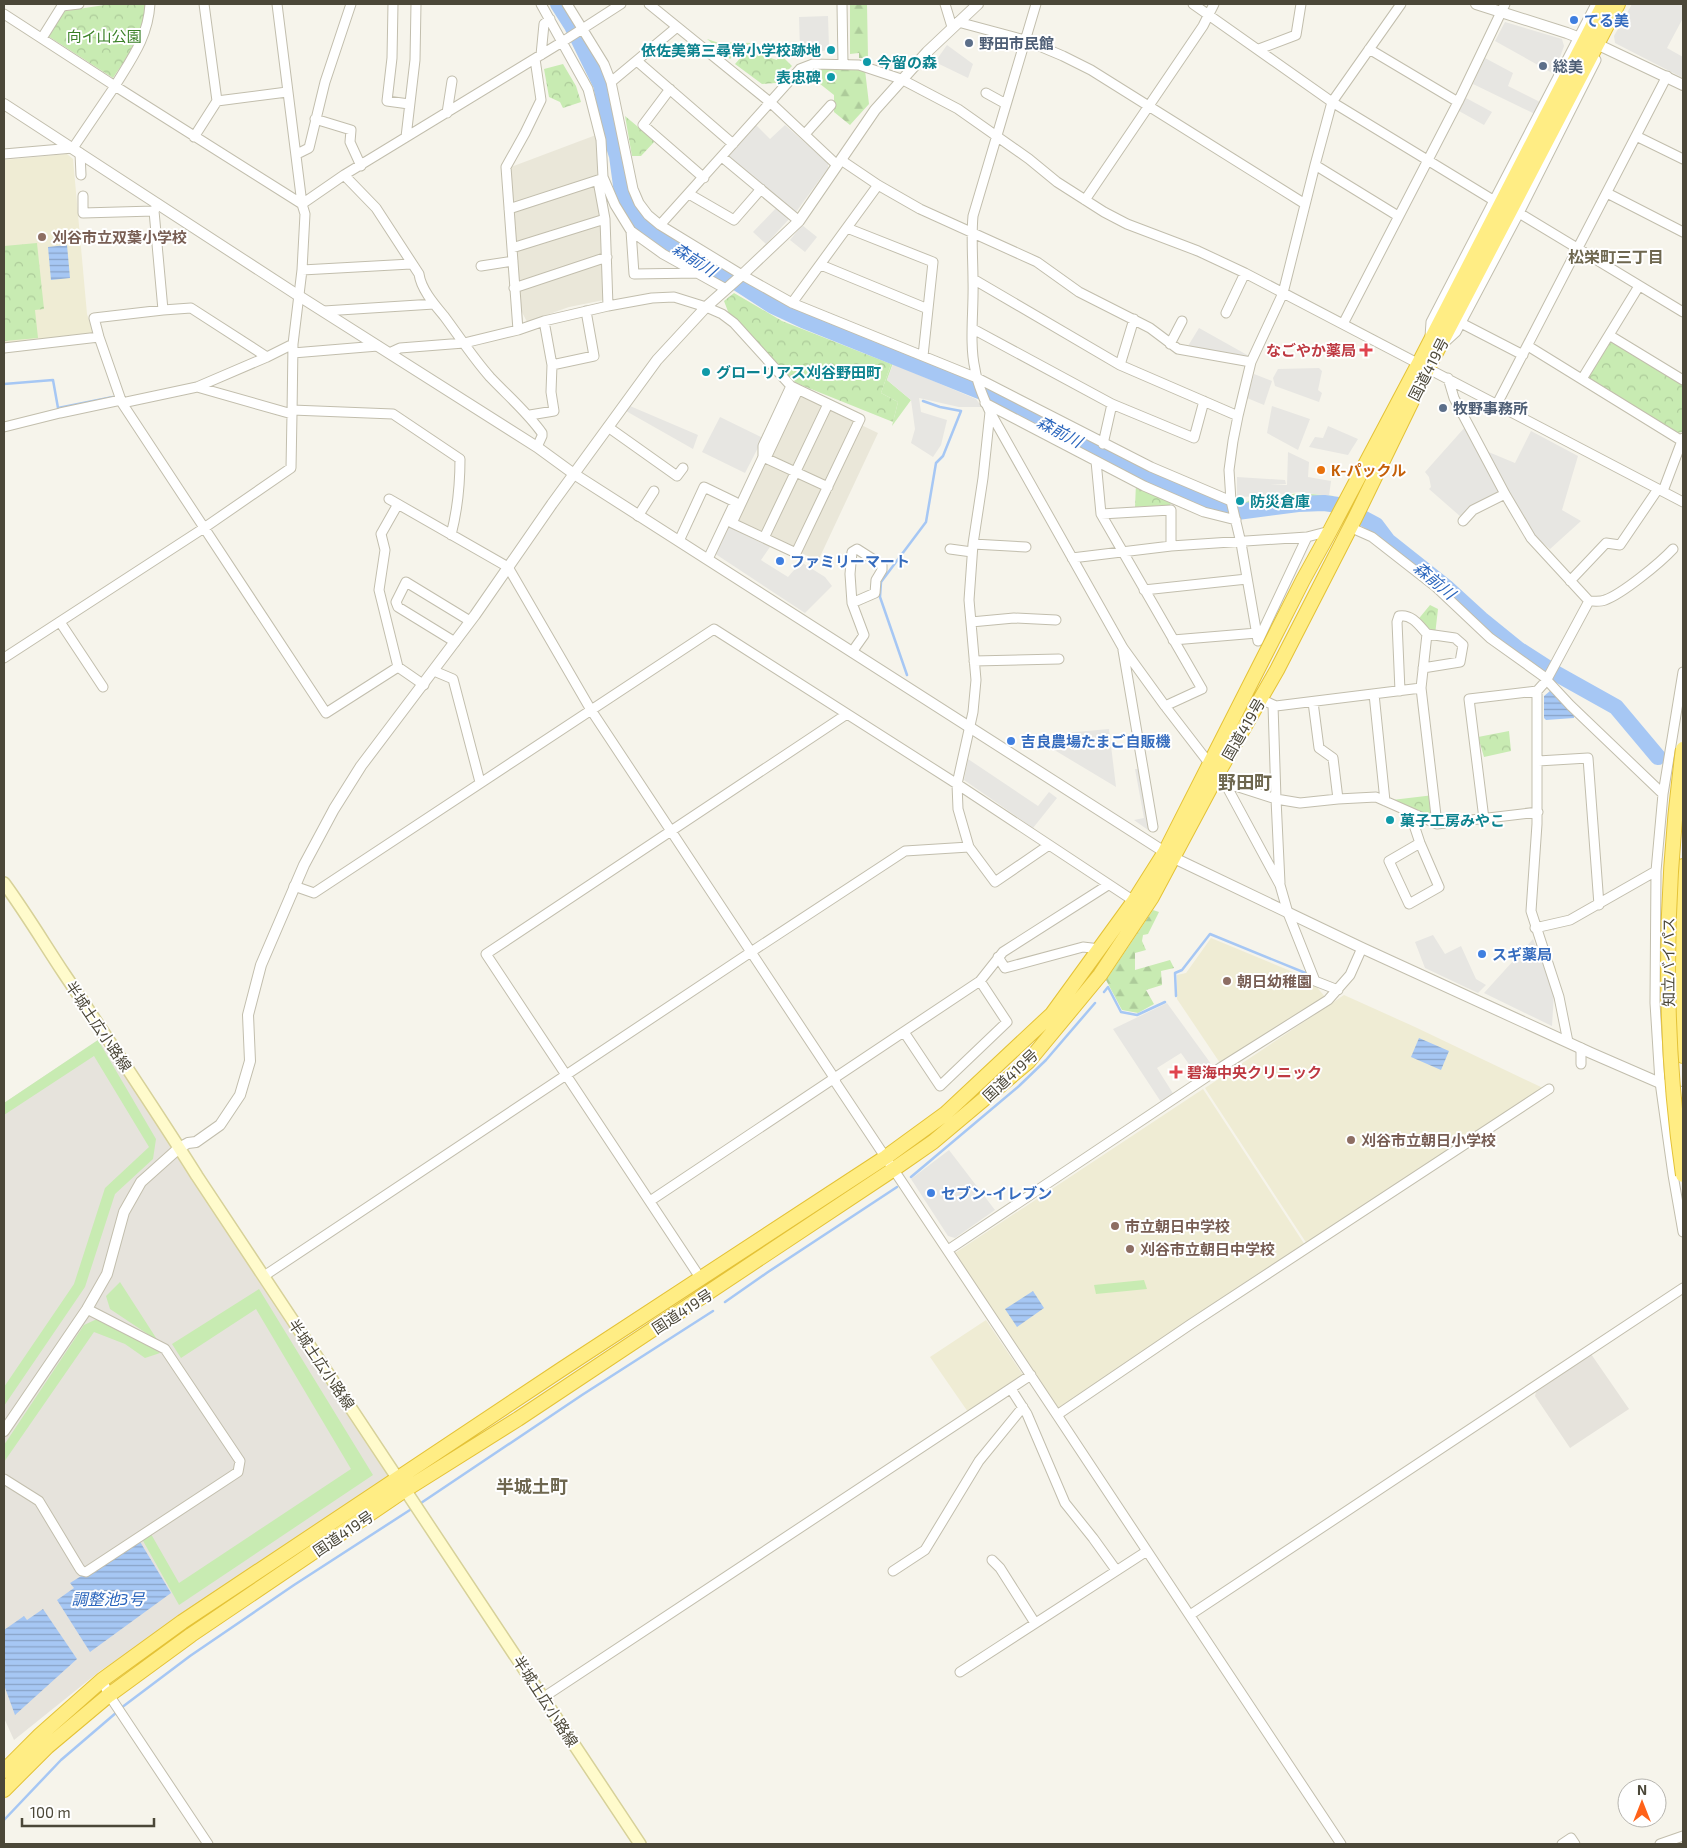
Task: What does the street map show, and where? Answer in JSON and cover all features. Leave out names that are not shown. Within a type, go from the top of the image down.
[{"type":"highway","name":"国道419号","points":[[1591,42],[1604,4]]},
{"type":"highway","name":"国道419号","points":[[1217,774],[1298,589],[1358,478],[1423,366],[1591,42],[1618,4]]},
{"type":"highway","name":"国道419号","points":[[4,1772],[40,1736],[102,1680],[182,1622],[409,1495],[562,1369],[886,1157],[945,1114],[1052,1014],[1169,855],[1260,699],[1357,518],[1423,366]]},
{"type":"highway","name":"知立バイパス","points":[[1683,750],[1675,813],[1668,900],[1668,1019],[1675,1118],[1683,1175]]},
{"type":"highway","name":"国道419号","points":[[4,1790],[47,1747],[109,1695],[191,1635],[409,1495],[518,1419],[933,1142],[1028,1062],[1100,975],[1152,897],[1169,855]]},
{"type":"highway","name":"知立バイパス","points":[[1683,866],[1680,898],[1678,1015],[1683,1056]]},
{"type":"main road","name":"半城土広小路線","points":[[4,883],[640,1844]]},
{"type":"street","points":[[42,38],[62,5],[78,4]]},
{"type":"street","points":[[81,175],[77,151],[143,40],[149,20],[150,4]]},
{"type":"street","points":[[194,137],[216,101],[204,4]]},
{"type":"street","points":[[4,658],[204,528],[291,468],[293,348],[302,270],[305,214],[302,204],[277,4]]},
{"type":"street","points":[[297,154],[309,148],[325,82],[351,4]]},
{"type":"street","points":[[393,4],[392,58],[388,101],[409,104]]},
{"type":"street","points":[[406,138],[414,60],[416,4]]},
{"type":"street","points":[[541,4],[588,89],[601,140],[600,179],[605,219],[608,306]]},
{"type":"street","points":[[567,4],[604,64],[611,82],[633,189],[639,203],[660,225],[792,303],[977,378],[1150,467],[1231,501]]},
{"type":"street","points":[[302,204],[622,4]]},
{"type":"street","points":[[649,4],[771,103],[839,162],[920,209],[1037,262],[1079,292],[1150,328],[1178,349],[1251,362]]},
{"type":"street","points":[[842,4],[843,64]]},
{"type":"street","points":[[945,4],[955,24]]},
{"type":"street","points":[[4,1431],[87,1309],[107,1274],[124,1212],[141,1182],[179,1148],[188,1143],[196,1142],[220,1125],[240,1095],[250,1061],[248,1026],[261,965],[294,886],[334,809],[362,766],[424,685],[657,360],[706,306],[742,275],[799,220],[874,110],[901,79],[955,24],[978,4]]},
{"type":"street","points":[[1036,4],[972,216],[974,368],[990,412],[1123,648],[1217,774],[1280,885]]},
{"type":"street","points":[[1193,4],[1332,102],[1493,200]]},
{"type":"street","points":[[1085,200],[1203,26],[1214,4]]},
{"type":"street","points":[[1259,49],[1296,35],[1301,4]]},
{"type":"street","points":[[1307,537],[1258,641],[1241,543],[1231,501],[1229,470],[1238,416],[1251,362],[1283,293],[1332,102],[1400,4]]},
{"type":"street","points":[[1476,4],[1503,8],[1591,42],[1683,85]]},
{"type":"street","points":[[1596,4],[1591,42],[1519,214],[1456,332],[1434,345],[1431,322],[1493,200],[1591,42],[1623,4]]},
{"type":"street","points":[[1343,324],[1458,102],[1503,8]]},
{"type":"street","points":[[4,14],[194,137],[302,204]]},
{"type":"street","points":[[518,330],[506,167],[541,100],[538,57],[544,24],[550,19]]},
{"type":"street","points":[[955,24],[1024,40],[1092,70],[1306,204]]},
{"type":"street","points":[[611,82],[677,27]]},
{"type":"street","points":[[1369,49],[1458,102]]},
{"type":"street","points":[[637,61],[733,144]]},
{"type":"street","points":[[660,225],[771,103],[800,68],[814,64],[860,65],[901,79],[958,110],[1029,159],[1057,182],[1104,212],[1127,224],[1173,240],[1246,273],[1683,502]]},
{"type":"street","points":[[1497,404],[1667,76]]},
{"type":"street","points":[[446,113],[452,81]]},
{"type":"street","points":[[670,89],[643,125],[704,178]]},
{"type":"street","points":[[216,101],[288,92]]},
{"type":"street","points":[[986,93],[1006,104]]},
{"type":"street","points":[[4,104],[77,151],[156,207],[324,311],[537,447],[638,516],[1169,855],[1362,948],[1683,1093]]},
{"type":"street","points":[[805,134],[831,105]]},
{"type":"street","points":[[316,119],[351,130],[350,142],[360,166]]},
{"type":"street","points":[[1636,136],[1683,159]]},
{"type":"street","points":[[4,154],[77,151]]},
{"type":"street","points":[[722,157],[799,220]]},
{"type":"street","points":[[1315,165],[1398,216]]},
{"type":"street","points":[[344,176],[376,208],[392,230],[411,264],[419,274],[420,281],[434,304],[464,343],[490,376],[530,415],[542,433],[537,447]]},
{"type":"street","points":[[509,209],[600,179]]},
{"type":"street","points":[[600,179],[631,231],[663,254],[726,289]]},
{"type":"street","points":[[792,303],[878,185]]},
{"type":"street","points":[[689,194],[734,220],[761,189]]},
{"type":"street","points":[[1607,193],[1683,232]]},
{"type":"street","points":[[83,196],[84,213],[156,207]]},
{"type":"street","points":[[156,207],[163,310]]},
{"type":"street","points":[[1519,214],[1683,312]]},
{"type":"street","points":[[512,248],[605,219]]},
{"type":"street","points":[[848,228],[932,262],[923,356]]},
{"type":"street","points":[[631,231],[634,274],[697,274]]},
{"type":"street","points":[[514,288],[607,257]]},
{"type":"street","points":[[481,266],[513,262]]},
{"type":"street","points":[[302,270],[411,264]]},
{"type":"street","points":[[821,264],[928,308]]},
{"type":"street","points":[[1226,313],[1246,273]]},
{"type":"street","points":[[974,279],[1120,365],[1238,416]]},
{"type":"street","points":[[1582,379],[1639,286]]},
{"type":"street","points":[[389,354],[400,348],[464,343],[518,330],[544,321],[652,298],[674,297],[706,306],[734,323],[795,388],[860,420],[796,553],[732,523],[764,457],[764,446],[795,388]]},
{"type":"street","points":[[324,311],[434,304]]},
{"type":"street","points":[[266,356],[191,308],[94,318],[121,401],[326,713],[398,667]]},
{"type":"street","points":[[552,366],[594,356],[586,312]]},
{"type":"street","points":[[1120,365],[1134,319]]},
{"type":"street","points":[[530,415],[554,411],[551,392],[552,366],[544,321]]},
{"type":"street","points":[[1170,344],[1182,322]]},
{"type":"street","points":[[1461,323],[1522,355]]},
{"type":"street","points":[[973,329],[1112,404],[1194,438],[1204,401]]},
{"type":"street","points":[[1609,335],[1683,380]]},
{"type":"street","points":[[4,348],[99,337]]},
{"type":"street","points":[[4,427],[60,413],[197,387],[266,356],[293,348],[378,346]]},
{"type":"street","points":[[1528,346],[1683,439],[1660,490],[1620,545],[1606,543],[1570,581]]},
{"type":"street","points":[[1448,378],[1454,398],[1505,494],[1531,538],[1589,601]]},
{"type":"street","points":[[197,387],[292,412],[393,414],[460,459],[458,509],[451,535]]},
{"type":"street","points":[[985,402],[1144,486],[1204,512],[1236,520]]},
{"type":"street","points":[[764,538],[828,404]]},
{"type":"street","points":[[1103,444],[1112,404]]},
{"type":"street","points":[[990,412],[984,478],[973,548],[969,600],[976,680],[973,712],[957,784],[958,809],[970,847],[995,882],[1049,844]]},
{"type":"street","points":[[608,427],[677,476],[683,468]]},
{"type":"street","points":[[764,457],[828,487]]},
{"type":"street","points":[[1096,461],[1100,514],[1202,689],[1165,706]]},
{"type":"street","points":[[679,541],[704,487],[735,502],[708,559]]},
{"type":"street","points":[[638,516],[654,490]]},
{"type":"street","points":[[1462,521],[1473,510],[1505,494]]},
{"type":"street","points":[[388,499],[508,567],[591,710],[1340,1844]]},
{"type":"street","points":[[398,504],[381,534],[385,550],[379,590],[398,667],[424,685]]},
{"type":"street","points":[[1100,514],[1171,510],[1171,546]]},
{"type":"street","points":[[1357,518],[1372,537],[1436,587],[1490,638],[1547,678],[1570,705],[1663,794]]},
{"type":"street","points":[[1072,558],[1171,546],[1241,543],[1307,537],[1330,531]]},
{"type":"street","points":[[950,550],[1026,547]]},
{"type":"street","points":[[852,603],[875,593],[876,580],[882,570],[882,566],[857,549],[852,552],[850,588],[852,603],[864,635],[852,652]]},
{"type":"street","points":[[1589,601],[1604,600],[1622,590],[1657,566],[1673,549]]},
{"type":"street","points":[[1144,590],[1247,579]]},
{"type":"street","points":[[455,642],[398,607],[396,602],[406,582],[470,621]]},
{"type":"street","points":[[1568,1042],[1559,997],[1531,912],[1538,812],[1537,691],[1547,678],[1589,601]]},
{"type":"street","points":[[1400,691],[1397,622],[1399,616],[1405,615],[1417,621],[1427,634],[1421,688],[1437,824]]},
{"type":"street","points":[[971,622],[1014,618],[1056,620]]},
{"type":"street","points":[[60,622],[103,687]]},
{"type":"street","points":[[294,886],[314,893],[714,629],[957,784],[1134,902]]},
{"type":"street","points":[[1173,640],[1257,633]]},
{"type":"street","points":[[1424,668],[1460,662],[1463,646],[1456,638],[1427,634]]},
{"type":"street","points":[[1123,648],[1153,827]]},
{"type":"street","points":[[974,661],[1059,659]]},
{"type":"street","points":[[434,670],[453,679],[480,782]]},
{"type":"street","points":[[1683,672],[1663,794],[1656,871],[1655,1003],[1664,1134],[1683,1232]]},
{"type":"street","points":[[1260,699],[1276,706],[1421,688]]},
{"type":"street","points":[[1484,819],[1469,699],[1537,691]]},
{"type":"street","points":[[1374,694],[1385,801]]},
{"type":"street","points":[[1313,702],[1319,748],[1333,758],[1338,799]]},
{"type":"street","points":[[1273,705],[1280,885],[1288,913],[1315,981],[1338,990]]},
{"type":"street","points":[[701,1279],[486,954],[847,714]]},
{"type":"street","points":[[1538,761],[1588,758],[1599,905]]},
{"type":"street","points":[[1217,774],[1276,799],[1300,803],[1376,797],[1437,824],[1538,812]]},
{"type":"street","points":[[1417,815],[1413,822],[1439,887],[1409,904],[1389,861],[1420,843]]},
{"type":"street","points":[[264,1276],[905,851],[970,847]]},
{"type":"street","points":[[1536,928],[1570,920],[1656,871]]},
{"type":"street","points":[[650,1201],[980,981],[1003,952],[1108,885]]},
{"type":"street","points":[[998,957],[1005,968],[1083,947],[1100,949]]},
{"type":"street","points":[[948,1250],[1220,1068],[1328,1000],[1350,975],[1362,948]]},
{"type":"street","points":[[904,1032],[940,1086],[1007,1022],[980,981]]},
{"type":"street","points":[[1581,1048],[1581,1064]]},
{"type":"street","points":[[1057,1415],[1191,1324],[1550,1089]]},
{"type":"street","points":[[1190,1615],[1683,1288]]},
{"type":"street","points":[[4,1479],[39,1502],[80,1569],[86,1572],[238,1472],[240,1461],[165,1349],[87,1309]]},
{"type":"street","points":[[544,1698],[1031,1375]]},
{"type":"street","points":[[1011,1389],[1027,1414],[1065,1503],[1116,1570]]},
{"type":"street","points":[[893,1571],[925,1550],[979,1461],[1022,1407]]},
{"type":"street","points":[[960,1672],[1146,1551]]},
{"type":"street","points":[[992,1560],[1000,1568],[1035,1623]]},
{"type":"street","points":[[102,1680],[109,1695],[208,1844]]},
{"type":"street","points":[[1660,1844],[1683,1836]]},
{"type":"street","points":[[1562,1844],[1571,1838],[1575,1844]]},
{"type":"shaded area","points":[[1632,4],[1683,4],[1683,18],[1667,48],[1683,57],[1683,78],[1615,43],[1614,36]]},
{"type":"shaded area","points":[[828,16],[829,47],[824,51],[800,51],[799,17]]},
{"type":"shaded area","points":[[1505,22],[1562,39],[1564,46],[1554,74],[1495,41]]},
{"type":"shaded area","points":[[947,45],[973,64],[968,78],[935,62]]},
{"type":"shaded area","points":[[1485,58],[1513,73],[1508,86],[1542,103],[1535,114],[1473,84]]},
{"type":"shaded area","points":[[1466,98],[1492,112],[1484,125],[1459,111]]},
{"type":"shaded area","points":[[756,125],[770,139],[785,125],[828,163],[828,168],[796,212],[729,159],[729,155]]},
{"type":"shaded area","points":[[596,135],[601,171],[597,177],[593,178],[601,227],[604,300],[569,307],[527,322],[521,310],[511,167]]},
{"type":"shaded area","name":"刈谷市立双葉小学校","points":[[67,154],[73,159],[87,314],[93,332],[92,337],[4,345],[4,160]]},
{"type":"shaded area","points":[[777,207],[790,218],[766,244],[753,232]]},
{"type":"shaded area","points":[[802,225],[817,237],[805,252],[790,240]]},
{"type":"shaded area","points":[[1199,328],[1249,356],[1248,359],[1188,346]]},
{"type":"shaded area","points":[[893,364],[976,399],[982,407],[959,407],[919,398],[921,412],[947,420],[941,445],[933,457],[911,443],[915,429],[911,400],[887,380]]},
{"type":"shaded area","points":[[1319,368],[1322,371],[1318,390],[1322,393],[1319,402],[1275,386],[1273,378],[1278,369]]},
{"type":"shaded area","points":[[1254,374],[1272,381],[1264,405],[1247,398]]},
{"type":"shaded area","points":[[798,395],[878,433],[818,561],[736,521]]},
{"type":"shaded area","points":[[630,406],[698,435],[693,449],[626,411]]},
{"type":"shaded area","points":[[1272,406],[1310,419],[1298,450],[1267,433]]},
{"type":"shaded area","points":[[720,417],[763,438],[745,473],[702,452]]},
{"type":"shaded area","points":[[1328,426],[1358,439],[1348,455],[1309,447],[1315,437],[1323,438]]},
{"type":"shaded area","points":[[1466,426],[1501,491],[1461,517],[1429,489],[1431,487],[1429,477],[1425,472]]},
{"type":"shaded area","points":[[1531,431],[1578,456],[1562,510],[1581,521],[1550,549],[1533,535],[1486,451],[1515,463]]},
{"type":"shaded area","points":[[1288,452],[1309,462],[1308,477],[1331,481],[1329,496],[1299,492],[1269,496],[1237,497],[1237,477],[1285,480],[1286,484],[1270,485],[1287,485]]},
{"type":"shaded area","points":[[727,526],[770,547],[761,560],[788,577],[801,562],[825,577],[832,586],[805,613],[714,553]]},
{"type":"shaded area","points":[[1109,729],[1116,787],[1031,736]]},
{"type":"shaded area","points":[[968,759],[1038,806],[1049,792],[1057,798],[1033,828],[964,780]]},
{"type":"shaded area","points":[[1135,769],[1140,769],[1151,829],[1148,830],[1134,820],[1144,818]]},
{"type":"shaded area","points":[[1433,935],[1445,954],[1461,946],[1476,979],[1486,985],[1478,993],[1425,968],[1415,942]]},
{"type":"shaded area","points":[[1211,938],[1310,979],[1326,998],[1220,1063],[1177,999],[1177,975],[1186,973]]},
{"type":"shaded area","points":[[1533,939],[1554,993],[1552,1026],[1484,993]]},
{"type":"shaded area","name":"刈谷市立朝日小学校","points":[[1344,995],[1543,1088],[1307,1244],[1205,1088]]},
{"type":"shaded area","points":[[1167,1003],[1214,1068],[1198,1077],[1181,1053],[1157,1068],[1174,1095],[1161,1102],[1113,1029]]},
{"type":"shaded area","points":[[98,1040],[170,1132],[391,1477],[100,1671],[14,1740],[4,1718],[4,1103]]},
{"type":"shaded area","name":"刈谷市立朝日中学校","points":[[1203,1089],[1305,1245],[1058,1408],[955,1253]]},
{"type":"shaded area","points":[[949,1150],[995,1210],[955,1238],[948,1236],[911,1179]]},
{"type":"shaded area","points":[[986,1320],[1023,1375],[968,1412],[930,1357]]},
{"type":"shaded area","points":[[1591,1354],[1629,1409],[1570,1448],[1535,1396],[1536,1392]]},
{"type":"green space","name":"向イ山公園","points":[[111,4],[146,4],[140,35],[113,78],[48,36],[65,11]]},
{"type":"green space","points":[[850,4],[867,4],[868,58],[859,58],[859,53],[850,54]]},
{"type":"green space","points":[[707,39],[716,42],[751,43],[730,59]]},
{"type":"green space","points":[[756,49],[763,49],[761,55],[777,60],[779,53],[792,66],[776,83],[762,84],[735,64],[743,55]]},
{"type":"green space","points":[[563,64],[576,86],[581,102],[563,108],[560,102],[549,97],[544,69]]},
{"type":"green space","points":[[814,68],[865,70],[869,104],[850,125],[834,112],[834,95],[805,72]]},
{"type":"green space","points":[[625,116],[655,141],[641,156],[632,156]]},
{"type":"green space","points":[[37,243],[44,309],[35,310],[38,338],[4,341],[4,246]]},
{"type":"green space","points":[[734,293],[782,321],[891,364],[881,393],[898,402],[893,422],[796,383],[729,314],[724,301]]},
{"type":"green space","points":[[1613,342],[1683,385],[1682,432],[1677,433],[1589,379],[1588,375],[1609,343]]},
{"type":"green space","points":[[893,363],[887,380],[911,400],[892,426],[898,402],[881,393]]},
{"type":"green space","points":[[1136,483],[1173,499],[1170,505],[1135,507]]},
{"type":"green space","points":[[1299,493],[1334,496],[1327,502],[1297,503],[1246,510],[1241,505],[1250,500]]},
{"type":"green space","points":[[1430,605],[1438,609],[1435,635],[1416,622]]},
{"type":"green space","points":[[1509,731],[1511,751],[1484,757],[1478,737]]},
{"type":"green space","points":[[1434,795],[1436,816],[1431,818],[1392,800]]},
{"type":"green space","points":[[1153,910],[1159,912],[1148,934],[1143,935],[1142,941],[1146,950],[1135,953],[1135,970],[1170,960],[1174,968],[1161,971],[1162,985],[1146,990],[1154,1004],[1138,1013],[1122,1010],[1106,980]]},
{"type":"green space","points":[[98,1040],[156,1139],[153,1159],[115,1194],[85,1287],[4,1406],[4,1387],[74,1284],[105,1188],[149,1147],[94,1056],[4,1115],[4,1103]]},
{"type":"green space","points":[[1144,1280],[1147,1289],[1096,1294],[1094,1285]]},
{"type":"green space","points":[[120,1282],[158,1341],[110,1309],[106,1296]]},
{"type":"green space","points":[[259,1289],[373,1475],[179,1605],[142,1539],[151,1534],[179,1583],[351,1469],[256,1309],[181,1358],[172,1344]]},
{"type":"green space","points":[[97,1319],[132,1335],[160,1353],[145,1358],[125,1344],[94,1332],[4,1462],[4,1445],[84,1325]]},
{"type":"water","points":[[67,245],[70,278],[51,280],[48,247]]},
{"type":"water","points":[[1550,691],[1574,718],[1546,720],[1544,718],[1544,696]]},
{"type":"water","points":[[1419,1038],[1449,1051],[1441,1070],[1411,1057]]},
{"type":"water","points":[[1033,1291],[1044,1308],[1017,1327],[1005,1309]]},
{"type":"water","name":"調整池3号","points":[[139,1540],[171,1593],[90,1652],[57,1600],[74,1588],[70,1583]]},
{"type":"water","points":[[43,1609],[77,1659],[15,1715],[4,1685],[4,1630],[24,1616],[27,1620]]},
{"type":"waterway","name":"森前川","points":[[558,4],[572,26],[601,85],[611,137],[617,156],[622,193],[627,206],[636,219],[690,257],[725,275],[773,306],[803,320],[992,396],[1148,477],[1222,510],[1237,512],[1298,504],[1324,503],[1338,505],[1376,525],[1388,541],[1446,587],[1518,649],[1557,674],[1616,707],[1658,757]]},
{"type":"waterway","points":[[4,384],[53,380],[58,408],[113,397]]},
{"type":"waterway","points":[[907,675],[880,597],[881,582],[926,522],[936,463],[943,456],[961,411],[923,401]]},
{"type":"waterway","points":[[1176,996],[1175,973],[1182,970],[1210,934],[1308,974]]},
{"type":"waterway","points":[[1104,992],[1108,987],[1121,1012],[1137,1015],[1165,1002]]},
{"type":"waterway","points":[[911,1177],[1019,1086],[1046,1060],[1095,1003]]},
{"type":"waterway","points":[[725,1302],[897,1187]]},
{"type":"waterway","points":[[418,1505],[582,1395],[713,1311]]},
{"type":"waterway","points":[[121,1708],[190,1656],[294,1585],[413,1508]]},
{"type":"waterway","points":[[4,1820],[61,1760],[117,1712]]},
{"type":"place","name":"てる美","points":[[1574,20]]},
{"type":"place","name":"野田市民館","points":[[969,43]]},
{"type":"place","name":"依佐美第三尋常小学校跡地","points":[[831,50]]},
{"type":"place","name":"今留の森","points":[[867,62]]},
{"type":"place","name":"総美","points":[[1543,66]]},
{"type":"place","name":"表忠碑","points":[[831,77]]},
{"type":"place","name":"刈谷市立双葉小学校","points":[[42,237]]},
{"type":"place","name":"なごやか薬局","points":[[1366,350]]},
{"type":"place","name":"グローリアス刈谷野田町","points":[[706,372]]},
{"type":"place","name":"牧野事務所","points":[[1443,408]]},
{"type":"place","name":"K-パックル","points":[[1321,470]]},
{"type":"place","name":"防災倉庫","points":[[1240,501]]},
{"type":"place","name":"ファミリーマート","points":[[780,561]]},
{"type":"place","name":"吉良農場たまご自販機","points":[[1011,741]]},
{"type":"place","name":"菓子工房みやこ","points":[[1390,820]]},
{"type":"place","name":"スギ薬局","points":[[1482,954]]},
{"type":"place","name":"朝日幼稚園","points":[[1227,981]]},
{"type":"place","name":"碧海中央クリニック","points":[[1176,1072]]},
{"type":"place","name":"刈谷市立朝日小学校","points":[[1351,1140]]},
{"type":"place","name":"セブン-イレブン","points":[[931,1193]]},
{"type":"place","name":"市立朝日中学校","points":[[1115,1226]]},
{"type":"place","name":"刈谷市立朝日中学校","points":[[1130,1249]]},
{"type":"district","name":"松栄町三丁目","points":[[1616,256]]},
{"type":"district","name":"野田町","points":[[1245,782]]},
{"type":"district","name":"半城土町","points":[[532,1486]]}]
